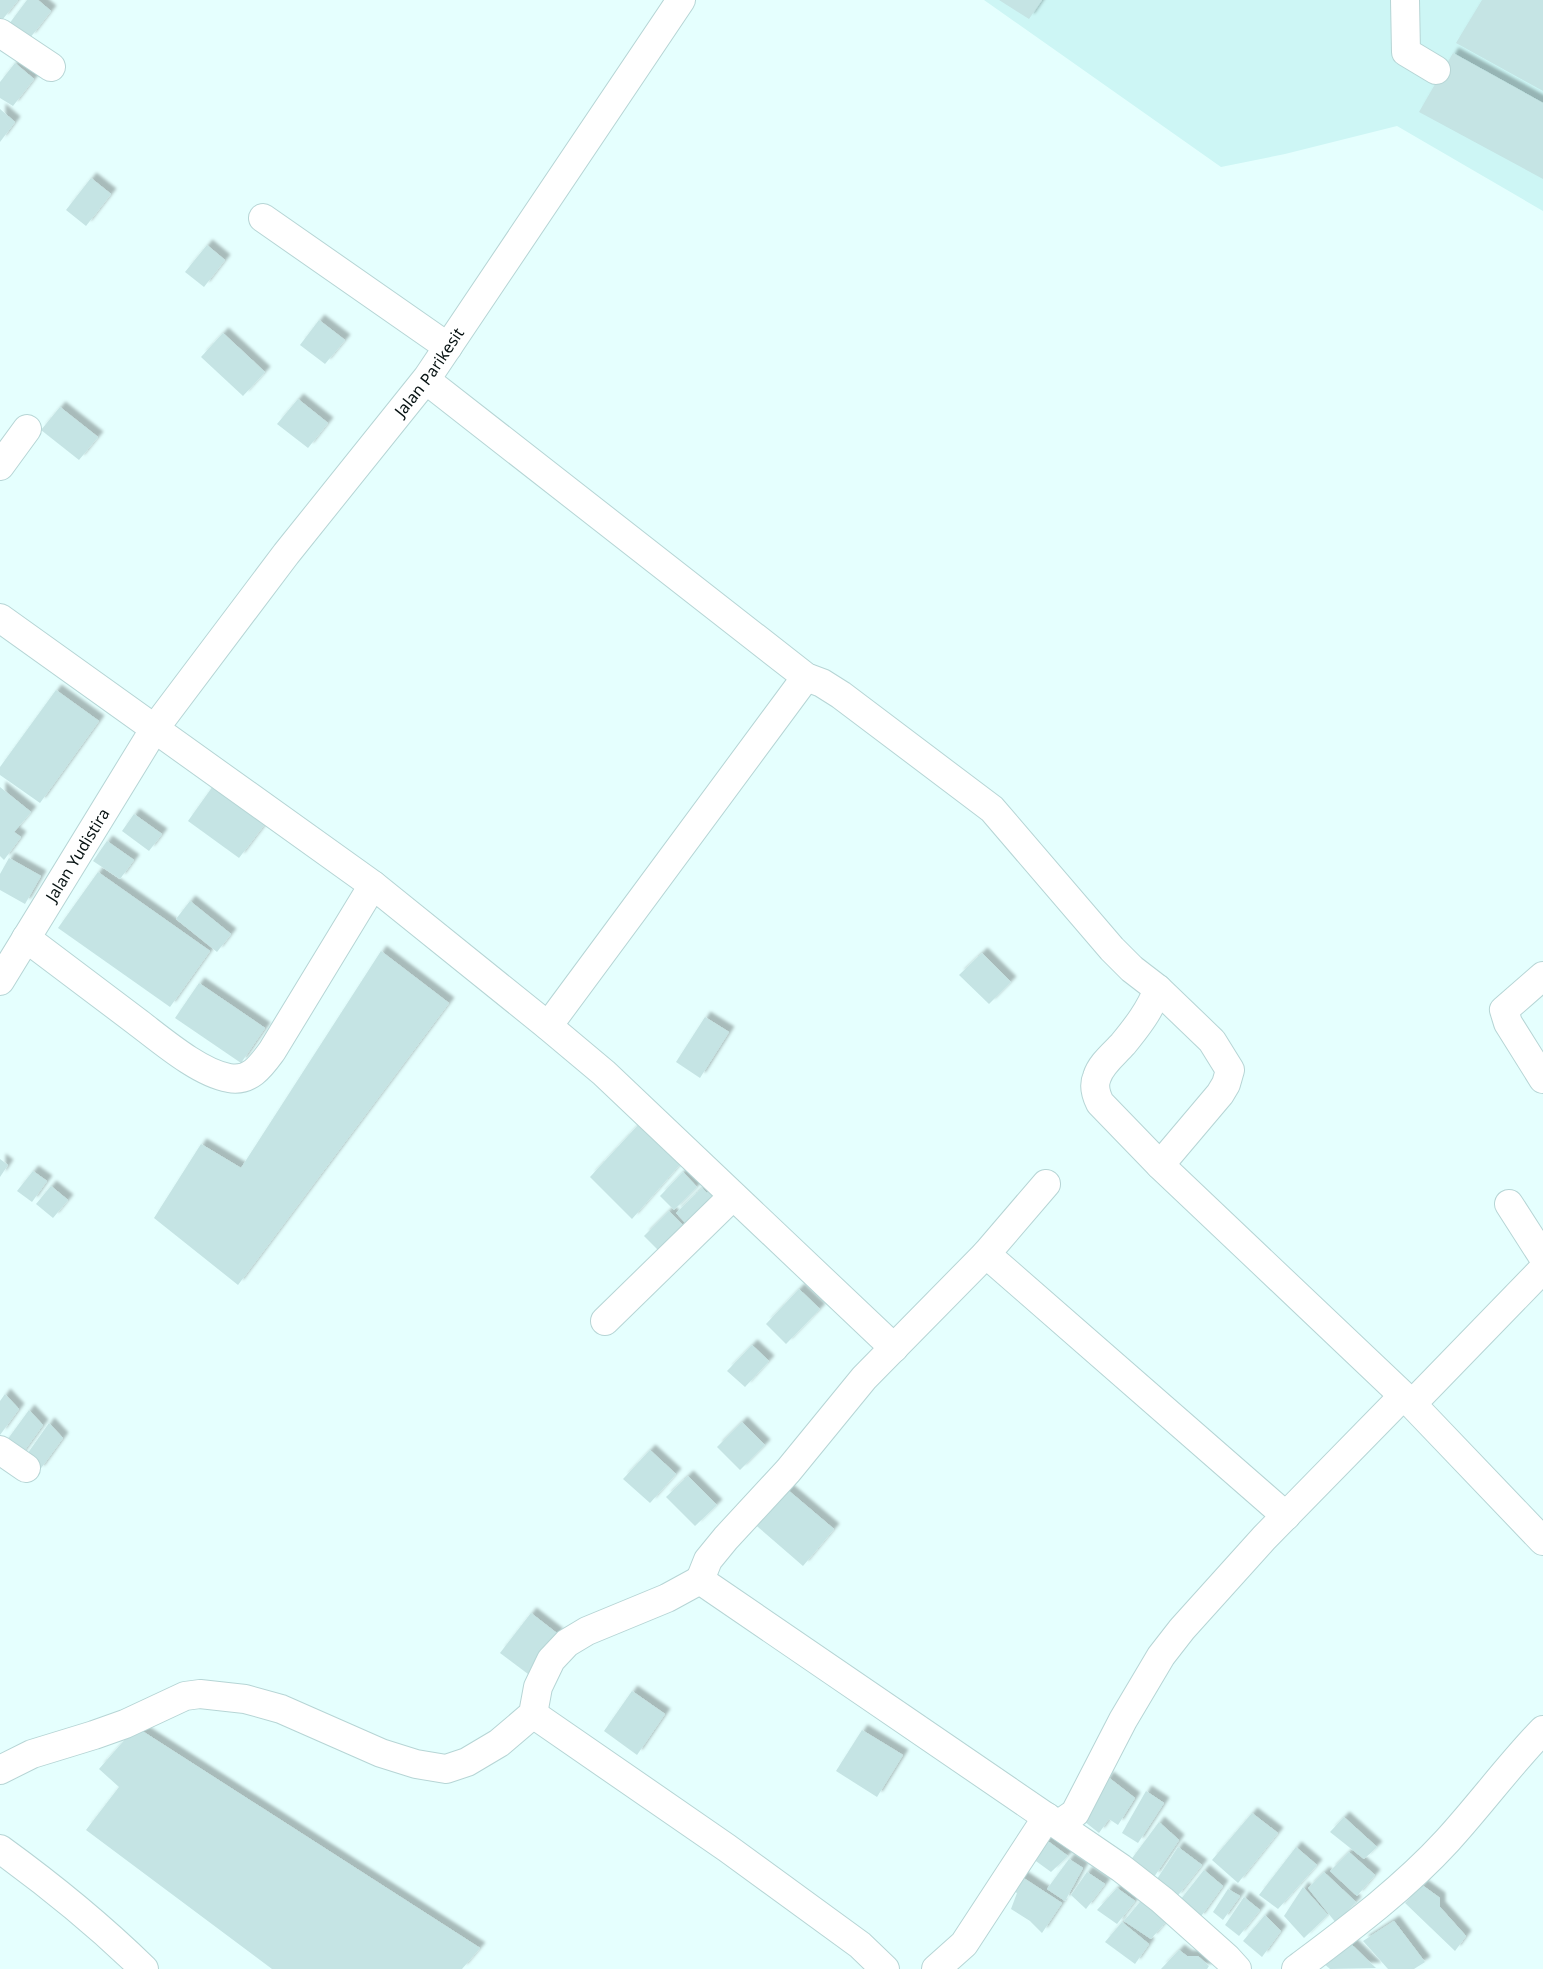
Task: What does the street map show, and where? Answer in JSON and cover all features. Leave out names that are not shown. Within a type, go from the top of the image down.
[{"type":"street","name":"Jalan Parikesit","points":[[155,728],[286,554],[426,380],[681,0]]},
{"type":"street","points":[[1404,0],[1406,52],[1436,70]]},
{"type":"street","points":[[0,33],[51,67]]},
{"type":"street","points":[[263,218],[448,347]]},
{"type":"street","points":[[426,380],[806,677],[835,691],[992,809],[1112,949],[1212,1041],[1230,1070],[1226,1084],[1160,1166]]},
{"type":"street","points":[[0,466],[27,429]]},
{"type":"street","points":[[0,618],[373,885],[548,1026],[604,1073],[894,1348]]},
{"type":"street","points":[[548,1026],[806,677]]},
{"type":"street","name":"Jalan Yudistira","points":[[0,981],[155,728]]},
{"type":"street","points":[[26,938],[175,1050],[209,1072],[230,1078],[245,1077],[258,1069],[272,1051],[373,885]]},
{"type":"street","points":[[1543,976],[1504,1010],[1508,1023],[1543,1079]]},
{"type":"street","points":[[1158,989],[1152,1005],[1142,1019],[1101,1068],[1096,1078],[1095,1092],[1100,1104],[1160,1166],[1407,1400],[1543,1541]]},
{"type":"street","points":[[0,1770],[32,1754],[125,1724],[185,1696],[200,1694],[245,1699],[281,1709],[381,1753],[416,1764],[446,1769],[467,1762],[499,1743],[533,1714],[538,1687],[550,1660],[567,1643],[587,1631],[658,1603],[700,1580],[708,1560],[794,1463],[864,1378],[986,1254],[1046,1184]]},
{"type":"street","points":[[605,1321],[733,1196]]},
{"type":"street","points":[[1509,1204],[1543,1257]]},
{"type":"street","points":[[986,1254],[1286,1516]]},
{"type":"street","points":[[936,1969],[964,1944],[1053,1820],[1075,1813],[1123,1720],[1161,1656],[1182,1629],[1286,1516],[1543,1269]]},
{"type":"street","points":[[0,1450],[26,1468]]},
{"type":"street","points":[[700,1580],[1053,1820],[1162,1900],[1237,1969]]},
{"type":"street","points":[[533,1714],[736,1854],[860,1945],[885,1969]]},
{"type":"street","points":[[1296,1969],[1384,1901],[1421,1867],[1541,1737]]},
{"type":"street","points":[[0,1848],[41,1878],[105,1931],[144,1969]]},
{"type":"shaded area","points":[[984,0],[1543,0],[1543,211],[1397,126],[1285,154],[1221,167]]},
{"type":"building","points":[[0,0],[18,0],[3,19],[0,18]]},
{"type":"building","points":[[27,0],[38,0],[51,11],[30,38],[9,24]]},
{"type":"building","points":[[999,0],[1042,0],[1029,19]]},
{"type":"building","points":[[1482,0],[1543,0],[1543,91],[1456,43]]},
{"type":"building","points":[[1453,53],[1543,103],[1543,179],[1419,112]]},
{"type":"building","points":[[15,63],[34,79],[13,106],[0,98],[0,82]]},
{"type":"building","points":[[0,109],[15,122],[0,142]]},
{"type":"building","points":[[91,178],[111,194],[86,226],[66,210]]},
{"type":"building","points":[[207,245],[225,260],[204,287],[185,272]]},
{"type":"building","points":[[319,320],[345,340],[325,364],[300,345]]},
{"type":"building","points":[[223,333],[265,372],[243,396],[201,357]]},
{"type":"building","points":[[298,399],[328,423],[308,448],[277,424]]},
{"type":"building","points":[[60,407],[98,437],[79,460],[41,430]]},
{"type":"building","points":[[56,690],[99,721],[40,803],[0,775],[0,767]]},
{"type":"building","points":[[213,786],[265,824],[239,858],[188,821]]},
{"type":"building","points":[[0,787],[31,812],[14,832],[21,837],[4,860],[0,856]]},
{"type":"building","points":[[134,814],[162,834],[149,851],[122,831]]},
{"type":"building","points":[[107,841],[134,860],[120,879],[93,861]]},
{"type":"building","points":[[9,858],[41,876],[25,904],[0,890],[0,874]]},
{"type":"building","points":[[98,872],[210,951],[170,1007],[58,928]]},
{"type":"building","points":[[190,901],[231,934],[217,952],[176,919]]},
{"type":"building","points":[[381,951],[449,1003],[238,1285],[154,1218],[201,1144],[241,1168]]},
{"type":"building","points":[[982,953],[1011,982],[989,1004],[959,975]]},
{"type":"building","points":[[199,983],[265,1028],[241,1063],[175,1018]]},
{"type":"building","points":[[705,1017],[729,1032],[700,1078],[676,1062]]},
{"type":"building","points":[[641,1122],[683,1161],[632,1219],[590,1177]]},
{"type":"building","points":[[0,1159],[8,1165],[0,1177]]},
{"type":"building","points":[[33,1171],[47,1181],[32,1202],[17,1191]]},
{"type":"building","points":[[683,1172],[697,1187],[674,1210],[660,1196]]},
{"type":"building","points":[[51,1186],[68,1200],[53,1218],[36,1204]]},
{"type":"building","points":[[715,1186],[726,1198],[693,1231],[676,1213],[702,1188],[707,1193]]},
{"type":"building","points":[[669,1211],[691,1233],[666,1258],[644,1236]]},
{"type":"building","points":[[799,1289],[820,1309],[786,1344],[766,1324]]},
{"type":"building","points":[[752,1345],[769,1361],[745,1387],[727,1371]]},
{"type":"building","points":[[5,1394],[19,1409],[0,1435],[0,1401]]},
{"type":"building","points":[[29,1410],[43,1425],[19,1458],[2,1447]]},
{"type":"building","points":[[742,1422],[765,1445],[740,1470],[717,1447]]},
{"type":"building","points":[[49,1423],[63,1438],[39,1471],[23,1460]]},
{"type":"building","points":[[650,1450],[676,1474],[650,1503],[623,1479]]},
{"type":"building","points":[[688,1476],[717,1505],[695,1526],[666,1497]]},
{"type":"building","points":[[782,1485],[834,1529],[803,1566],[751,1521]]},
{"type":"building","points":[[531,1613],[558,1634],[528,1674],[500,1653]]},
{"type":"building","points":[[632,1691],[665,1714],[637,1755],[604,1731]]},
{"type":"building","points":[[136,1727],[480,1948],[462,1969],[272,1969],[86,1830],[119,1787],[99,1769]]},
{"type":"building","points":[[862,1730],[903,1755],[877,1797],[836,1771]]},
{"type":"building","points":[[1108,1777],[1135,1798],[1118,1825],[1109,1819],[1099,1833],[1080,1818]]},
{"type":"building","points":[[1146,1791],[1164,1803],[1138,1843],[1122,1833]]},
{"type":"building","points":[[1252,1813],[1278,1833],[1238,1883],[1212,1860]]},
{"type":"building","points":[[1344,1817],[1377,1847],[1364,1859],[1330,1832]]},
{"type":"building","points":[[1159,1822],[1179,1840],[1154,1877],[1130,1861]]},
{"type":"building","points":[[1045,1839],[1068,1856],[1051,1872],[1029,1856]]},
{"type":"building","points":[[1178,1847],[1202,1865],[1176,1898],[1155,1882]]},
{"type":"building","points":[[1296,1847],[1317,1865],[1278,1909],[1259,1895]]},
{"type":"building","points":[[1349,1852],[1375,1875],[1357,1896],[1330,1871]]},
{"type":"building","points":[[1069,1859],[1083,1868],[1065,1901],[1047,1889]]},
{"type":"building","points":[[1204,1870],[1223,1886],[1199,1919],[1177,1904]]},
{"type":"building","points":[[1087,1872],[1105,1884],[1086,1909],[1071,1895]]},
{"type":"building","points":[[1324,1872],[1356,1902],[1336,1923],[1308,1888]]},
{"type":"building","points":[[1019,1875],[1062,1903],[1042,1933],[1030,1921],[1011,1909],[1017,1893],[1010,1889]]},
{"type":"building","points":[[1422,1885],[1440,1898],[1440,1907],[1466,1936],[1455,1951],[1405,1903]]},
{"type":"building","points":[[1303,1887],[1328,1915],[1304,1938],[1284,1916]]},
{"type":"building","points":[[1117,1888],[1135,1901],[1117,1924],[1097,1910]]},
{"type":"building","points":[[1228,1889],[1240,1896],[1223,1920],[1213,1912]]},
{"type":"building","points":[[1145,1896],[1170,1917],[1151,1939],[1124,1921]]},
{"type":"building","points":[[1244,1897],[1260,1910],[1239,1936],[1225,1925]]},
{"type":"building","points":[[1265,1915],[1281,1931],[1262,1957],[1243,1941]]},
{"type":"building","points":[[1394,1921],[1425,1962],[1414,1969],[1388,1969],[1363,1941]]},
{"type":"building","points":[[1122,1922],[1149,1944],[1135,1964],[1105,1942]]},
{"type":"building","points":[[1349,1942],[1376,1968],[1330,1969],[1322,1962]]},
{"type":"building","points":[[1179,1950],[1187,1956],[1198,1956],[1209,1966],[1207,1969],[1161,1969]]}]
